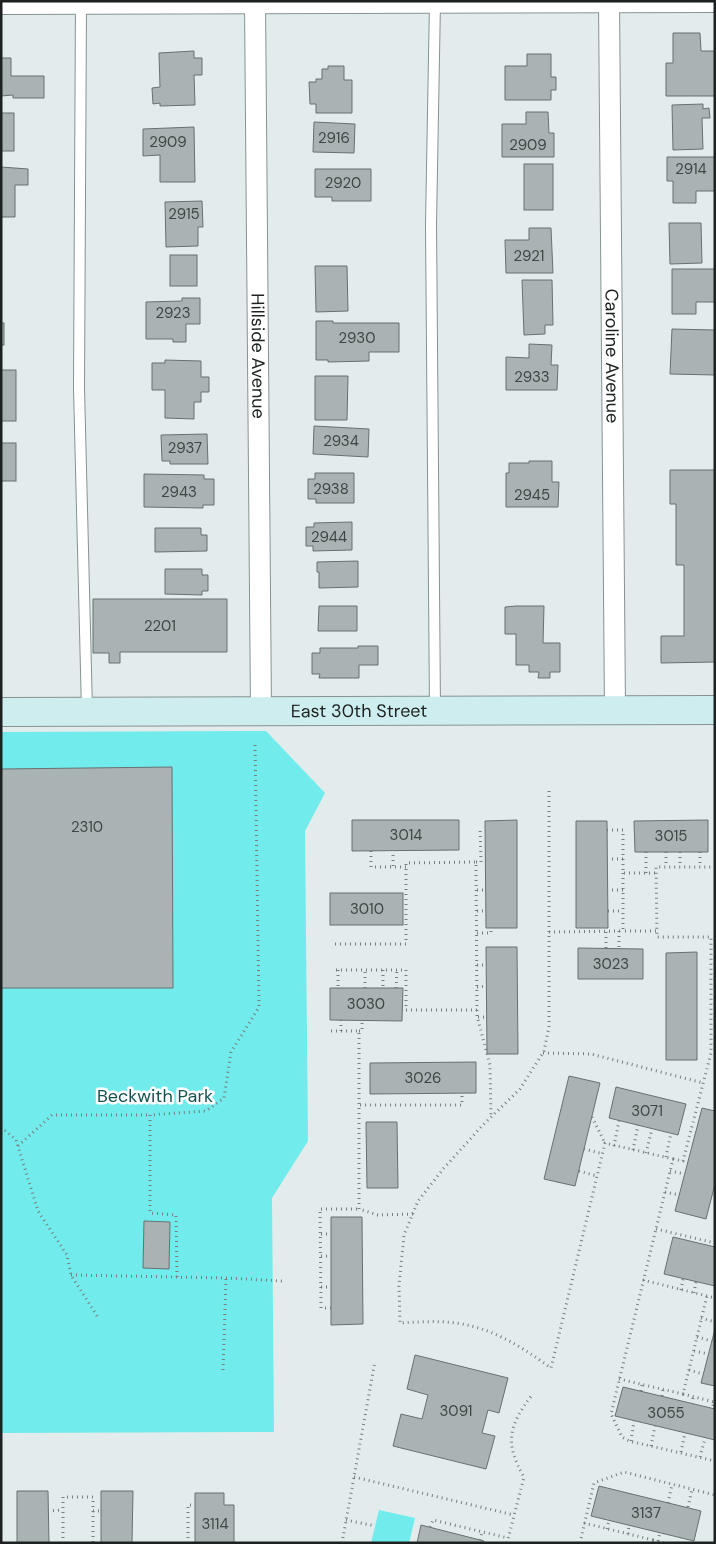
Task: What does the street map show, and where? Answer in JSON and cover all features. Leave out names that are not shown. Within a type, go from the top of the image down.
[{"type":"main road","name":"East 30th Street","points":[[1,712],[715,710]]},
{"type":"street","points":[[1,4],[81,2],[715,2]]},
{"type":"street","name":"Hillside Avenue","points":[[255,2],[261,711]]},
{"type":"street","name":"Caroline Avenue","points":[[609,2],[614,710]]},
{"type":"lane","points":[[81,2],[79,388],[87,712]]},
{"type":"lane","points":[[435,2],[431,224],[436,711]]},
{"type":"path","points":[[18,1146],[52,1115],[150,1115],[206,1111],[224,1098],[231,1052],[259,1007],[255,742]]},
{"type":"path","points":[[549,791],[549,1027],[542,1052],[520,1089],[444,1168],[418,1201],[404,1235],[399,1286],[400,1323],[434,1321],[461,1323],[487,1330],[517,1344],[551,1368],[605,1143],[592,1117]]},
{"type":"path","points":[[335,944],[406,944],[406,863],[481,862],[480,827]]},
{"type":"path","points":[[607,830],[623,830],[623,911],[619,948]]},
{"type":"path","points":[[393,850],[393,867]]},
{"type":"path","points":[[371,851],[371,867],[406,867]]},
{"type":"path","points":[[646,852],[646,873]]},
{"type":"path","points":[[666,852],[666,867]]},
{"type":"path","points":[[680,852],[680,867]]},
{"type":"path","points":[[700,852],[700,867]]},
{"type":"path","points":[[607,859],[623,859]]},
{"type":"path","points":[[476,862],[477,1010],[490,1064],[491,1117]]},
{"type":"path","points":[[605,1143],[666,1158],[683,1160],[713,1050],[711,937],[657,937],[656,867],[715,867]]},
{"type":"path","points":[[623,873],[656,873]]},
{"type":"path","points":[[476,890],[486,890]]},
{"type":"path","points":[[607,890],[623,890]]},
{"type":"path","points":[[476,911],[486,911]]},
{"type":"path","points":[[608,911],[623,911]]},
{"type":"path","points":[[477,933],[491,933],[491,928]]},
{"type":"path","points":[[549,932],[657,932]]},
{"type":"path","points":[[606,932],[606,948]]},
{"type":"path","points":[[477,965],[486,965]]},
{"type":"path","points":[[338,988],[337,970],[406,970],[406,1010],[477,1010]]},
{"type":"path","points":[[365,970],[365,988]]},
{"type":"path","points":[[383,970],[383,988]]},
{"type":"path","points":[[396,970],[396,988]]},
{"type":"path","points":[[477,987],[487,986]]},
{"type":"path","points":[[478,1018],[487,1018]]},
{"type":"path","points":[[341,1020],[341,1031]]},
{"type":"path","points":[[331,1031],[362,1031],[362,1020]]},
{"type":"path","points":[[359,1031],[359,1209]]},
{"type":"path","points":[[542,1052],[591,1054],[704,1083]]},
{"type":"path","points":[[359,1105],[462,1105],[462,1094]]},
{"type":"path","points":[[150,1115],[150,1213],[176,1214],[177,1277]]},
{"type":"path","points":[[614,1146],[619,1121]]},
{"type":"path","points":[[633,1150],[638,1125]]},
{"type":"path","points":[[1,1127],[16,1140],[38,1212],[67,1255],[71,1275],[99,1319]]},
{"type":"path","points":[[646,1153],[652,1128]]},
{"type":"path","points":[[666,1158],[671,1133]]},
{"type":"path","points":[[584,1149],[603,1154]]},
{"type":"path","points":[[672,1159],[611,1414],[622,1437],[631,1441],[715,1460]]},
{"type":"path","points":[[579,1171],[597,1176]]},
{"type":"path","points":[[670,1171],[685,1174]]},
{"type":"path","points":[[665,1192],[680,1195]]},
{"type":"path","points":[[331,1308],[321,1308],[320,1209],[359,1209],[378,1215],[413,1214]]},
{"type":"path","points":[[656,1229],[715,1243]]},
{"type":"path","points":[[321,1234],[331,1234]]},
{"type":"path","points":[[321,1256],[331,1256]]},
{"type":"path","points":[[71,1275],[283,1281]]},
{"type":"path","points":[[223,1370],[226,1278]]},
{"type":"path","points":[[681,1290],[683,1279]]},
{"type":"path","points":[[643,1280],[715,1298]]},
{"type":"path","points":[[694,1293],[696,1282]]},
{"type":"path","points":[[321,1287],[331,1287]]},
{"type":"path","points":[[683,1394],[707,1296]]},
{"type":"path","points":[[701,1318],[715,1322]]},
{"type":"path","points":[[697,1337],[712,1341]]},
{"type":"path","points":[[694,1351],[708,1354]]},
{"type":"path","points":[[342,1543],[375,1361]]},
{"type":"path","points":[[689,1370],[703,1374]]},
{"type":"path","points":[[619,1379],[714,1402],[712,1408]]},
{"type":"path","points":[[641,1391],[642,1384]]},
{"type":"path","points":[[662,1396],[663,1389]]},
{"type":"path","points":[[430,1527],[432,1520],[482,1532],[508,1541],[524,1477],[516,1463],[512,1448],[512,1430],[518,1413],[532,1395]]},
{"type":"path","points":[[692,1404],[693,1396]]},
{"type":"path","points":[[631,1441],[634,1421]]},
{"type":"path","points":[[650,1446],[655,1426]]},
{"type":"path","points":[[680,1452],[685,1433]]},
{"type":"path","points":[[700,1457],[705,1438]]},
{"type":"path","points":[[580,1543],[594,1483],[624,1472],[715,1495]]},
{"type":"path","points":[[354,1477],[514,1515]]},
{"type":"path","points":[[668,1503],[672,1484]]},
{"type":"path","points":[[688,1507],[692,1489]]},
{"type":"path","points":[[63,1543],[63,1497],[93,1497],[93,1543]]},
{"type":"path","points":[[188,1543],[188,1505],[195,1505]]},
{"type":"path","points":[[48,1511],[63,1510]]},
{"type":"path","points":[[93,1511],[101,1511]]},
{"type":"path","points":[[346,1520],[375,1526]]},
{"type":"path","points":[[607,1529],[609,1520]]},
{"type":"path","points":[[584,1523],[664,1543]]},
{"type":"path","points":[[628,1534],[629,1525]]},
{"type":"path","points":[[480,1540],[482,1532]]},
{"type":"path","points":[[658,1541],[660,1532]]},
{"type":"path","points":[[679,1543],[680,1537]]},
{"type":"green space","name":"Beckwith Park","points":[[266,731],[325,793],[305,831],[308,1141],[272,1198],[274,1432],[1,1433],[1,732]]},
{"type":"green space","points":[[379,1510],[415,1518],[409,1543],[371,1543]]},
{"type":"building","points":[[673,33],[700,33],[701,51],[715,51],[715,96],[666,96],[666,63],[673,63]]},
{"type":"building","points":[[194,51],[194,58],[202,58],[202,75],[194,75],[195,105],[160,106],[160,103],[153,104],[152,88],[160,87],[159,53]]},
{"type":"building","points":[[527,54],[551,54],[551,77],[556,77],[556,90],[551,90],[551,100],[505,100],[505,66],[527,66]]},
{"type":"building","points":[[1,58],[11,58],[11,76],[44,76],[44,98],[13,98],[13,95],[1,96]]},
{"type":"building","points":[[328,66],[344,66],[344,80],[352,80],[352,113],[316,113],[316,104],[310,104],[309,82],[316,82],[316,79],[322,79],[322,69],[328,69]]},
{"type":"building","points":[[703,104],[703,109],[709,108],[710,118],[702,118],[703,149],[673,150],[672,105]]},
{"type":"building","points":[[526,112],[548,112],[549,133],[554,133],[554,157],[502,157],[502,124],[526,124]]},
{"type":"building","points":[[1,113],[14,113],[14,151],[1,151]]},
{"type":"building","points":[[314,122],[355,124],[354,153],[313,152]]},
{"type":"building","points":[[194,127],[195,182],[160,182],[160,155],[143,156],[143,129]]},
{"type":"building","points":[[667,157],[715,157],[715,191],[696,191],[696,203],[673,203],[673,181],[667,181]]},
{"type":"building","points":[[524,164],[553,164],[553,210],[524,210]]},
{"type":"building","points":[[1,167],[28,169],[28,185],[15,185],[15,217],[1,217]]},
{"type":"building","points":[[315,169],[371,169],[371,201],[332,201],[332,197],[315,197]]},
{"type":"building","points":[[202,201],[203,227],[198,227],[198,246],[166,247],[165,202]]},
{"type":"building","points":[[669,223],[701,223],[702,263],[670,264]]},
{"type":"building","points":[[529,228],[551,228],[553,273],[506,273],[505,240],[529,240]]},
{"type":"building","points":[[170,255],[197,255],[197,286],[170,286]]},
{"type":"building","points":[[315,266],[347,266],[348,311],[316,312]]},
{"type":"building","points":[[672,269],[715,269],[715,302],[696,302],[696,314],[672,314]]},
{"type":"building","points":[[522,280],[552,280],[553,325],[545,325],[545,334],[524,335]]},
{"type":"building","points":[[182,298],[200,298],[200,324],[186,324],[186,342],[173,342],[173,339],[146,339],[146,302],[182,301]]},
{"type":"building","points":[[316,321],[333,321],[333,323],[399,323],[399,352],[369,352],[369,361],[328,362],[328,360],[316,360]]},
{"type":"building","points":[[1,323],[4,323],[4,345],[1,345]]},
{"type":"building","points":[[672,329],[715,330],[715,375],[670,374]]},
{"type":"building","points":[[529,344],[552,345],[551,365],[558,365],[557,390],[506,390],[506,357],[529,358]]},
{"type":"building","points":[[165,360],[201,361],[201,377],[209,377],[209,392],[201,392],[201,402],[194,402],[194,419],[165,418],[165,390],[152,390],[152,363],[165,363]]},
{"type":"building","points":[[1,370],[16,370],[16,421],[1,421]]},
{"type":"building","points":[[315,376],[348,376],[347,420],[315,420]]},
{"type":"building","points":[[314,426],[369,429],[368,457],[313,454]]},
{"type":"building","points":[[207,434],[208,464],[170,464],[170,461],[162,461],[161,435]]},
{"type":"building","points":[[1,443],[16,443],[16,481],[1,481]]},
{"type":"building","points":[[529,461],[552,461],[552,482],[559,482],[558,507],[506,507],[506,473],[509,473],[509,463],[529,463]]},
{"type":"building","points":[[670,470],[715,470],[715,662],[661,663],[661,636],[684,636],[684,565],[676,565],[676,504],[670,504]]},
{"type":"building","points":[[315,473],[354,473],[354,503],[316,503],[316,499],[308,499],[308,479],[315,479]]},
{"type":"building","points":[[144,474],[204,475],[204,479],[214,479],[214,505],[203,505],[203,508],[144,507]]},
{"type":"building","points":[[352,522],[352,550],[313,551],[313,546],[306,546],[306,527],[314,527],[314,523]]},
{"type":"building","points":[[155,528],[201,528],[201,535],[207,535],[207,551],[155,552]]},
{"type":"building","points":[[358,561],[358,587],[319,588],[317,562]]},
{"type":"building","points":[[165,569],[202,569],[202,575],[208,575],[208,591],[202,591],[202,595],[165,594]]},
{"type":"building","points":[[93,599],[227,599],[227,652],[120,652],[120,663],[109,663],[109,653],[93,653]]},
{"type":"building","points":[[319,606],[357,606],[357,631],[318,631]]},
{"type":"building","points":[[544,606],[543,643],[560,643],[560,672],[550,672],[550,678],[538,678],[539,672],[529,672],[529,665],[516,665],[516,634],[505,634],[505,607]]},
{"type":"building","points":[[358,646],[378,646],[378,665],[359,665],[359,678],[319,678],[320,674],[312,674],[312,653],[320,653],[320,648],[358,648]]},
{"type":"building","points":[[172,767],[173,988],[1,988],[1,769]]},
{"type":"building","points":[[352,820],[459,820],[459,850],[352,851]]},
{"type":"building","points":[[517,820],[517,928],[486,928],[485,821]]},
{"type":"building","points":[[708,820],[708,852],[635,852],[634,821]]},
{"type":"building","points":[[576,821],[607,821],[608,928],[576,928]]},
{"type":"building","points":[[330,893],[403,893],[403,925],[330,925]]},
{"type":"building","points":[[486,947],[517,947],[518,1054],[487,1054]]},
{"type":"building","points":[[578,948],[643,949],[643,979],[578,979]]},
{"type":"building","points":[[697,952],[697,1060],[666,1060],[666,953]]},
{"type":"building","points":[[330,988],[403,988],[402,1021],[330,1020]]},
{"type":"building","points":[[476,1062],[476,1093],[370,1094],[370,1063]]},
{"type":"building","points":[[569,1076],[600,1083],[575,1186],[544,1179]]},
{"type":"building","points":[[616,1087],[686,1104],[678,1135],[609,1118]]},
{"type":"building","points":[[702,1108],[715,1111],[715,1184],[706,1219],[675,1211]]},
{"type":"building","points":[[366,1122],[397,1122],[398,1188],[367,1188]]},
{"type":"building","points":[[331,1217],[362,1217],[363,1324],[331,1325]]},
{"type":"building","points":[[144,1221],[170,1222],[169,1269],[143,1268]]},
{"type":"building","points":[[673,1237],[715,1247],[715,1286],[664,1274]]},
{"type":"building","points":[[715,1329],[715,1386],[701,1383]]},
{"type":"building","points":[[415,1355],[508,1378],[499,1413],[488,1410],[482,1433],[495,1436],[486,1469],[393,1446],[401,1414],[422,1419],[428,1395],[407,1389]]},
{"type":"building","points":[[623,1387],[715,1409],[715,1440],[615,1416]]},
{"type":"building","points":[[599,1486],[701,1511],[694,1541],[591,1516]]},
{"type":"building","points":[[17,1491],[48,1491],[49,1543],[17,1543]]},
{"type":"building","points":[[101,1491],[133,1491],[132,1543],[101,1543]]},
{"type":"building","points":[[195,1493],[224,1493],[224,1505],[234,1505],[234,1543],[195,1543]]},
{"type":"building","points":[[421,1525],[484,1541],[483,1543],[417,1543]]}]
